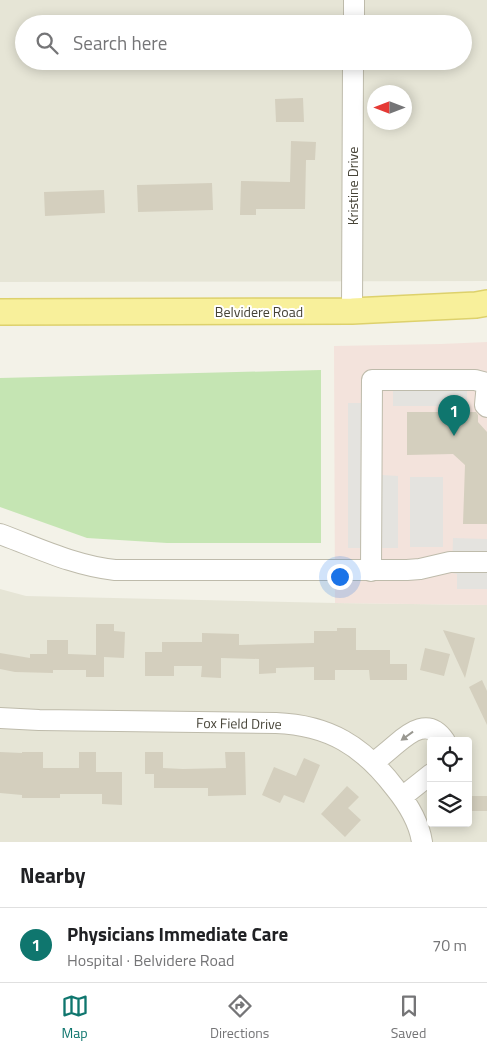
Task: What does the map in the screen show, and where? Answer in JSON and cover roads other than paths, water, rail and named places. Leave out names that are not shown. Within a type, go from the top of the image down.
[{"type":"main road","name":"Belvidere Road","points":[[0,312],[352,311],[487,303]]},
{"type":"street","points":[[354,0],[354,15]]},
{"type":"street","name":"Kristine Drive","points":[[352,311],[353,70]]},
{"type":"street","points":[[371,571],[372,380],[475,380],[487,383],[485,405],[487,407]]},
{"type":"street","points":[[0,534],[76,563],[100,569],[115,570],[371,571],[420,569],[450,562],[487,562]]},
{"type":"street","name":"Fox Field Drive","points":[[0,718],[292,724],[310,727],[345,741],[361,751],[373,763],[402,797],[414,816],[422,842]]},
{"type":"street","points":[[373,763],[411,732],[426,728],[438,733],[442,737]]},
{"type":"street","points":[[402,797],[427,777]]},
{"type":"place","name":"Physicians Immediate Care","points":[[454,436]]}]
